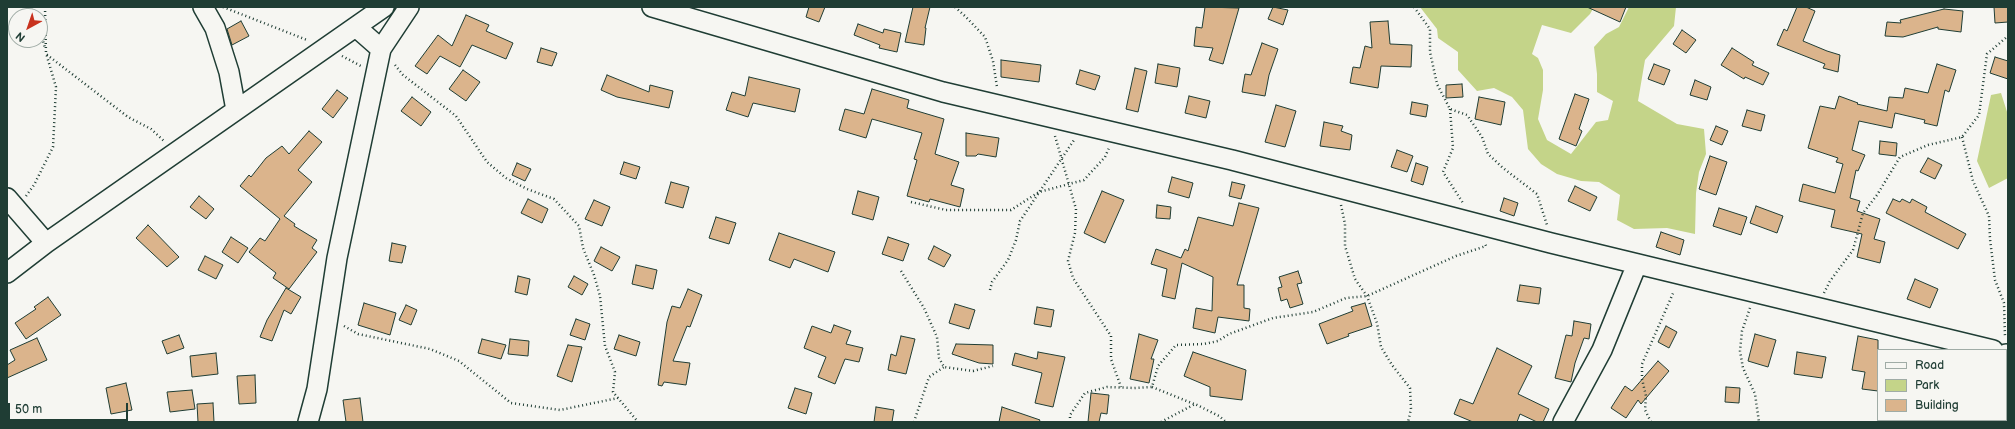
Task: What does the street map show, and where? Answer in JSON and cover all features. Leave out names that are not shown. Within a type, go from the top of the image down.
[{"type":"street","points":[[203,7],[215,28],[229,72],[236,110]]},
{"type":"street","points":[[7,273],[46,243],[384,7]]},
{"type":"street","points":[[308,422],[317,388],[338,251],[375,73],[381,49],[409,7]]},
{"type":"street","points":[[652,7],[943,92],[1337,187],[1637,264],[1999,349]]},
{"type":"street","points":[[356,27],[381,49]]},
{"type":"street","points":[[12,204],[46,243]]},
{"type":"street","points":[[1563,422],[1602,350],[1637,264]]},
{"type":"path","points":[[45,7],[46,54]]},
{"type":"path","points":[[223,7],[325,48],[375,73]]},
{"type":"path","points":[[955,7],[985,37],[993,61],[999,105]]},
{"type":"path","points":[[1414,7],[1430,29],[1430,52],[1437,84],[1450,109],[1467,115],[1482,137],[1488,154],[1502,168],[1538,194],[1551,243]]},
{"type":"path","points":[[1816,307],[1830,281],[1853,250],[1863,213],[1877,195],[1900,157],[1928,145],[1962,137],[1979,115],[1987,54],[2008,36]]},
{"type":"path","points":[[12,204],[34,185],[53,147],[56,86],[44,48]]},
{"type":"path","points":[[381,49],[403,75],[456,116],[487,162],[506,178],[527,189],[554,199],[579,226],[583,248],[594,275],[600,296],[605,346],[615,372],[613,392],[638,422]]},
{"type":"path","points":[[46,54],[128,117],[151,129],[176,152]]},
{"type":"path","points":[[1039,115],[1055,137],[1076,209],[1075,233],[1068,261],[1076,283],[1111,336],[1111,359],[1122,388]]},
{"type":"path","points":[[990,290],[992,282],[1008,260],[1016,240],[1020,221],[1061,158],[1085,126]]},
{"type":"path","points":[[911,202],[946,210],[1011,210],[1039,192],[1084,180],[1105,157],[1115,133]]},
{"type":"path","points":[[1962,137],[1973,181],[1989,216],[1995,280],[2004,303],[2003,349]]},
{"type":"path","points":[[1337,187],[1345,224],[1345,246],[1355,279],[1367,296],[1377,323],[1381,346],[1392,365],[1410,388],[1411,410],[1408,422]]},
{"type":"path","points":[[900,271],[924,308],[937,337],[939,358],[944,367]]},
{"type":"path","points":[[1651,422],[1645,410],[1646,396],[1642,378],[1642,364],[1672,294],[1683,275]]},
{"type":"path","points":[[1756,292],[1742,331],[1740,351],[1743,368],[1755,394],[1759,422]]},
{"type":"path","points":[[1152,387],[1158,366],[1176,345],[1211,342],[1273,318],[1313,312],[1346,298],[1367,296]]},
{"type":"path","points":[[328,316],[358,334],[430,349],[459,361],[511,403],[560,410],[618,398]]},
{"type":"path","points":[[914,422],[929,377],[944,367],[973,371],[993,366]]},
{"type":"path","points":[[1070,422],[1070,414],[1084,393],[1107,387],[1152,387],[1195,404],[1219,416],[1226,422]]},
{"type":"path","points":[[1160,422],[1195,404]]},
{"type":"green space","points":[[1420,7],[1594,7],[1590,14],[1571,33],[1542,25],[1532,54],[1538,58],[1543,70],[1543,90],[1538,119],[1547,140],[1571,154],[1596,122],[1608,120],[1613,101],[1597,92],[1594,47],[1606,34],[1619,27],[1629,7],[1676,7],[1674,26],[1645,60],[1638,101],[1677,124],[1704,129],[1706,154],[1699,172],[1696,193],[1695,234],[1667,228],[1634,229],[1617,220],[1620,195],[1599,182],[1581,181],[1557,174],[1541,164],[1528,149],[1523,110],[1512,97],[1494,88],[1477,91],[1458,70],[1458,52],[1438,38],[1437,29]]},
{"type":"green space","points":[[2001,93],[2008,115],[2008,178],[1989,188],[1977,161],[1991,95]]},
{"type":"building","points":[[809,7],[825,7],[819,22],[806,17]]},
{"type":"building","points":[[913,7],[930,7],[925,28],[924,45],[905,42]]},
{"type":"building","points":[[1205,7],[1239,8],[1223,64],[1209,60],[1213,48],[1194,46],[1196,27],[1202,28]]},
{"type":"building","points":[[1273,7],[1288,10],[1283,25],[1268,19]]},
{"type":"building","points":[[1587,7],[1626,7],[1620,22]]},
{"type":"building","points":[[1797,7],[1806,7],[1815,11],[1803,41],[1840,55],[1838,72],[1823,68],[1825,64],[1777,45],[1784,29],[1787,31]]},
{"type":"building","points":[[1994,7],[2008,7],[2008,22],[1995,23]]},
{"type":"building","points":[[1944,9],[1963,11],[1961,32],[1938,29],[1938,27],[1903,37],[1885,36],[1887,22],[1901,23],[1900,20]]},
{"type":"building","points":[[466,15],[489,25],[486,31],[513,43],[506,59],[472,45],[460,67],[440,56],[427,74],[415,66],[438,35],[452,46]]},
{"type":"building","points":[[241,21],[249,36],[232,45],[227,29]]},
{"type":"building","points":[[1388,21],[1390,44],[1412,45],[1411,67],[1381,66],[1378,88],[1350,83],[1353,67],[1360,68],[1365,46],[1372,48],[1370,22]]},
{"type":"building","points":[[858,24],[883,33],[884,29],[901,33],[897,52],[879,48],[880,45],[854,35]]},
{"type":"building","points":[[1682,30],[1696,40],[1686,53],[1673,44]]},
{"type":"building","points":[[1262,43],[1278,49],[1269,75],[1265,96],[1242,92],[1245,74],[1251,75]]},
{"type":"building","points":[[541,48],[557,53],[552,66],[537,62]]},
{"type":"building","points":[[1732,48],[1754,62],[1752,65],[1769,73],[1763,85],[1745,77],[1744,79],[1721,65]]},
{"type":"building","points":[[1995,57],[2008,61],[2008,79],[1990,73]]},
{"type":"building","points":[[1001,60],[1041,65],[1039,82],[1001,77]]},
{"type":"building","points":[[1158,64],[1180,68],[1177,87],[1155,83]]},
{"type":"building","points":[[1654,64],[1670,70],[1664,85],[1648,79]]},
{"type":"building","points":[[1937,64],[1956,70],[1949,92],[1945,90],[1937,126],[1924,123],[1925,120],[1895,113],[1892,128],[1859,121],[1852,150],[1865,155],[1858,171],[1856,170],[1850,198],[1860,201],[1857,211],[1880,219],[1874,239],[1885,242],[1880,263],[1857,257],[1862,234],[1831,227],[1835,210],[1799,201],[1803,184],[1835,193],[1843,164],[1836,162],[1838,158],[1808,148],[1820,106],[1835,109],[1839,96],[1858,103],[1857,104],[1887,111],[1889,97],[1903,98],[1905,88],[1928,93]]},
{"type":"building","points":[[1135,68],[1147,71],[1138,112],[1126,109]]},
{"type":"building","points":[[463,70],[480,82],[466,101],[449,89]]},
{"type":"building","points":[[1080,70],[1100,76],[1095,90],[1076,84]]},
{"type":"building","points":[[607,75],[649,92],[650,85],[673,91],[669,108],[617,97],[601,90]]},
{"type":"building","points":[[749,77],[800,89],[795,112],[753,103],[748,117],[726,110],[732,92],[745,96]]},
{"type":"building","points":[[1695,80],[1711,87],[1707,100],[1690,95]]},
{"type":"building","points":[[1462,84],[1463,97],[1446,98],[1446,85]]},
{"type":"building","points":[[872,89],[909,100],[907,108],[944,119],[935,154],[959,162],[951,185],[964,189],[960,207],[930,199],[929,202],[907,196],[917,160],[914,159],[922,133],[872,119],[866,138],[839,130],[845,109],[864,114]]},
{"type":"building","points":[[337,90],[348,98],[333,118],[322,109]]},
{"type":"building","points":[[1575,94],[1589,99],[1579,129],[1582,131],[1576,146],[1559,139]]},
{"type":"building","points":[[1189,96],[1210,101],[1206,118],[1185,113]]},
{"type":"building","points":[[412,97],[431,112],[421,126],[401,111]]},
{"type":"building","points":[[1479,97],[1505,102],[1501,125],[1475,119]]},
{"type":"building","points":[[1412,102],[1428,105],[1426,117],[1410,114]]},
{"type":"building","points":[[1276,105],[1296,111],[1285,147],[1265,142]]},
{"type":"building","points":[[1747,110],[1765,115],[1761,131],[1742,126]]},
{"type":"building","points":[[1324,122],[1343,126],[1341,131],[1352,135],[1350,150],[1320,146]]},
{"type":"building","points":[[1716,126],[1728,131],[1722,145],[1710,140]]},
{"type":"building","points":[[309,131],[322,142],[298,170],[312,182],[284,216],[295,224],[294,226],[317,240],[312,248],[317,252],[289,289],[273,278],[276,273],[249,252],[260,238],[265,241],[280,219],[240,186],[249,175],[251,177],[266,158],[282,146],[289,154]]},
{"type":"building","points":[[966,133],[999,138],[996,157],[978,154],[976,156],[966,156]]},
{"type":"building","points":[[1880,141],[1897,143],[1896,156],[1879,154]]},
{"type":"building","points":[[1397,150],[1413,156],[1407,172],[1391,167]]},
{"type":"building","points":[[1710,156],[1727,162],[1716,195],[1699,189]]},
{"type":"building","points":[[1928,158],[1942,165],[1935,179],[1920,172]]},
{"type":"building","points":[[624,162],[640,167],[636,179],[620,174]]},
{"type":"building","points":[[517,163],[531,169],[525,181],[512,175]]},
{"type":"building","points":[[1416,163],[1428,167],[1423,185],[1411,181]]},
{"type":"building","points":[[1172,177],[1193,183],[1189,198],[1168,192]]},
{"type":"building","points":[[671,182],[689,187],[683,208],[665,203]]},
{"type":"building","points":[[1232,182],[1245,185],[1241,199],[1229,196]]},
{"type":"building","points":[[1575,186],[1597,197],[1590,211],[1568,201]]},
{"type":"building","points":[[858,191],[879,197],[873,220],[852,214]]},
{"type":"building","points":[[1102,191],[1124,200],[1105,243],[1084,233]]},
{"type":"building","points":[[199,196],[214,209],[206,219],[190,207]]},
{"type":"building","points":[[1504,198],[1518,203],[1514,216],[1500,211]]},
{"type":"building","points":[[528,199],[548,209],[542,223],[521,213]]},
{"type":"building","points":[[1893,199],[1900,202],[1902,199],[1910,203],[1912,199],[1927,207],[1925,212],[1966,234],[1958,249],[1886,213]]},
{"type":"building","points":[[594,200],[610,207],[602,226],[585,219]]},
{"type":"building","points":[[1239,203],[1259,208],[1237,285],[1244,285],[1244,308],[1250,309],[1249,321],[1218,317],[1215,333],[1193,328],[1196,308],[1212,311],[1213,277],[1182,263],[1175,299],[1162,296],[1167,269],[1151,264],[1156,249],[1181,258],[1185,249],[1188,251],[1198,217],[1233,226]]},
{"type":"building","points":[[1157,205],[1171,207],[1170,219],[1156,218]]},
{"type":"building","points":[[1756,206],[1783,216],[1777,233],[1750,223]]},
{"type":"building","points":[[1719,208],[1747,217],[1741,235],[1713,226]]},
{"type":"building","points":[[716,217],[736,223],[729,244],[709,238]]},
{"type":"building","points":[[148,225],[179,257],[167,267],[136,238]]},
{"type":"building","points":[[1661,232],[1684,240],[1680,255],[1656,247]]},
{"type":"building","points":[[779,233],[835,252],[828,272],[794,259],[790,268],[769,260]]},
{"type":"building","points":[[231,237],[248,248],[238,263],[222,252]]},
{"type":"building","points":[[888,237],[909,244],[903,261],[882,254]]},
{"type":"building","points":[[392,243],[406,246],[402,263],[389,261]]},
{"type":"building","points":[[934,246],[951,255],[944,267],[928,259]]},
{"type":"building","points":[[601,247],[620,257],[612,271],[594,261]]},
{"type":"building","points":[[205,256],[223,265],[216,279],[198,270]]},
{"type":"building","points":[[636,265],[657,270],[653,289],[632,284]]},
{"type":"building","points":[[1298,271],[1302,283],[1297,284],[1303,304],[1290,308],[1287,299],[1281,301],[1278,288],[1282,287],[1279,277]]},
{"type":"building","points":[[518,276],[530,279],[527,295],[515,292]]},
{"type":"building","points":[[574,276],[588,284],[582,295],[568,287]]},
{"type":"building","points":[[1915,279],[1938,289],[1930,308],[1907,299]]},
{"type":"building","points":[[1520,285],[1541,288],[1539,304],[1517,301]]},
{"type":"building","points":[[286,288],[301,297],[291,314],[284,310],[272,341],[260,337],[267,320]]},
{"type":"building","points":[[688,289],[702,295],[690,327],[687,326],[673,361],[690,363],[686,385],[664,382],[662,386],[658,385],[667,322],[672,306],[680,308]]},
{"type":"building","points":[[48,297],[61,315],[26,339],[15,323],[36,309],[34,307]]},
{"type":"building","points":[[364,303],[396,313],[390,335],[358,325]]},
{"type":"building","points":[[1365,303],[1372,326],[1348,334],[1349,336],[1327,344],[1319,324],[1353,311],[1351,307]]},
{"type":"building","points":[[955,304],[975,310],[969,329],[949,323]]},
{"type":"building","points":[[406,305],[417,310],[411,325],[399,320]]},
{"type":"building","points":[[1037,307],[1054,310],[1051,327],[1034,324]]},
{"type":"building","points":[[576,319],[590,324],[585,340],[570,335]]},
{"type":"building","points":[[1574,321],[1591,324],[1589,339],[1584,338],[1575,363],[1571,382],[1555,378],[1566,335],[1572,336]]},
{"type":"building","points":[[834,325],[851,331],[846,344],[863,348],[859,362],[845,359],[835,384],[818,377],[826,357],[804,348],[812,326],[831,333]]},
{"type":"building","points":[[1666,326],[1677,332],[1669,348],[1658,342]]},
{"type":"building","points":[[1139,334],[1158,340],[1151,359],[1154,359],[1149,383],[1130,379]]},
{"type":"building","points":[[1755,334],[1776,340],[1768,367],[1748,361]]},
{"type":"building","points":[[179,335],[184,348],[167,354],[162,341]]},
{"type":"building","points":[[619,335],[640,342],[636,356],[614,349]]},
{"type":"building","points":[[901,336],[915,339],[906,374],[888,370],[891,354],[896,356]]},
{"type":"building","points":[[1858,336],[1878,340],[1877,391],[1862,389],[1865,372],[1852,370]]},
{"type":"building","points":[[37,338],[47,360],[7,378],[7,365],[15,360],[10,350]]},
{"type":"building","points":[[482,339],[506,345],[501,359],[478,353]]},
{"type":"building","points":[[510,339],[529,341],[528,356],[508,354]]},
{"type":"building","points":[[956,344],[993,345],[993,364],[979,363],[952,354]]},
{"type":"building","points":[[568,345],[582,347],[572,382],[557,376]]},
{"type":"building","points":[[1497,348],[1532,366],[1518,394],[1549,409],[1543,422],[1537,422],[1520,414],[1517,422],[1473,422],[1454,414],[1460,399],[1473,404]]},
{"type":"building","points":[[1038,352],[1065,357],[1053,407],[1035,403],[1042,373],[1012,365],[1015,353],[1037,359]]},
{"type":"building","points":[[1193,352],[1246,370],[1242,400],[1210,396],[1210,387],[1184,376]]},
{"type":"building","points":[[1797,352],[1826,357],[1822,378],[1794,374]]},
{"type":"building","points":[[216,353],[218,374],[192,377],[190,356]]},
{"type":"building","points":[[1658,361],[1669,371],[1641,404],[1638,400],[1626,418],[1611,408],[1625,386],[1632,391]]},
{"type":"building","points":[[255,375],[256,403],[239,404],[237,376]]},
{"type":"building","points":[[126,383],[132,410],[111,414],[106,388]]},
{"type":"building","points":[[1726,387],[1740,388],[1739,403],[1725,402]]},
{"type":"building","points":[[795,388],[812,393],[806,414],[788,408]]},
{"type":"building","points":[[192,390],[195,409],[170,412],[167,392]]},
{"type":"building","points":[[1091,393],[1109,395],[1107,414],[1101,413],[1099,422],[1088,422]]},
{"type":"building","points":[[360,398],[363,422],[346,422],[343,400]]},
{"type":"building","points":[[213,403],[214,422],[198,422],[197,404]]},
{"type":"building","points":[[876,407],[894,410],[892,422],[874,422]]},
{"type":"building","points":[[1002,407],[1040,420],[1039,422],[999,422]]}]
